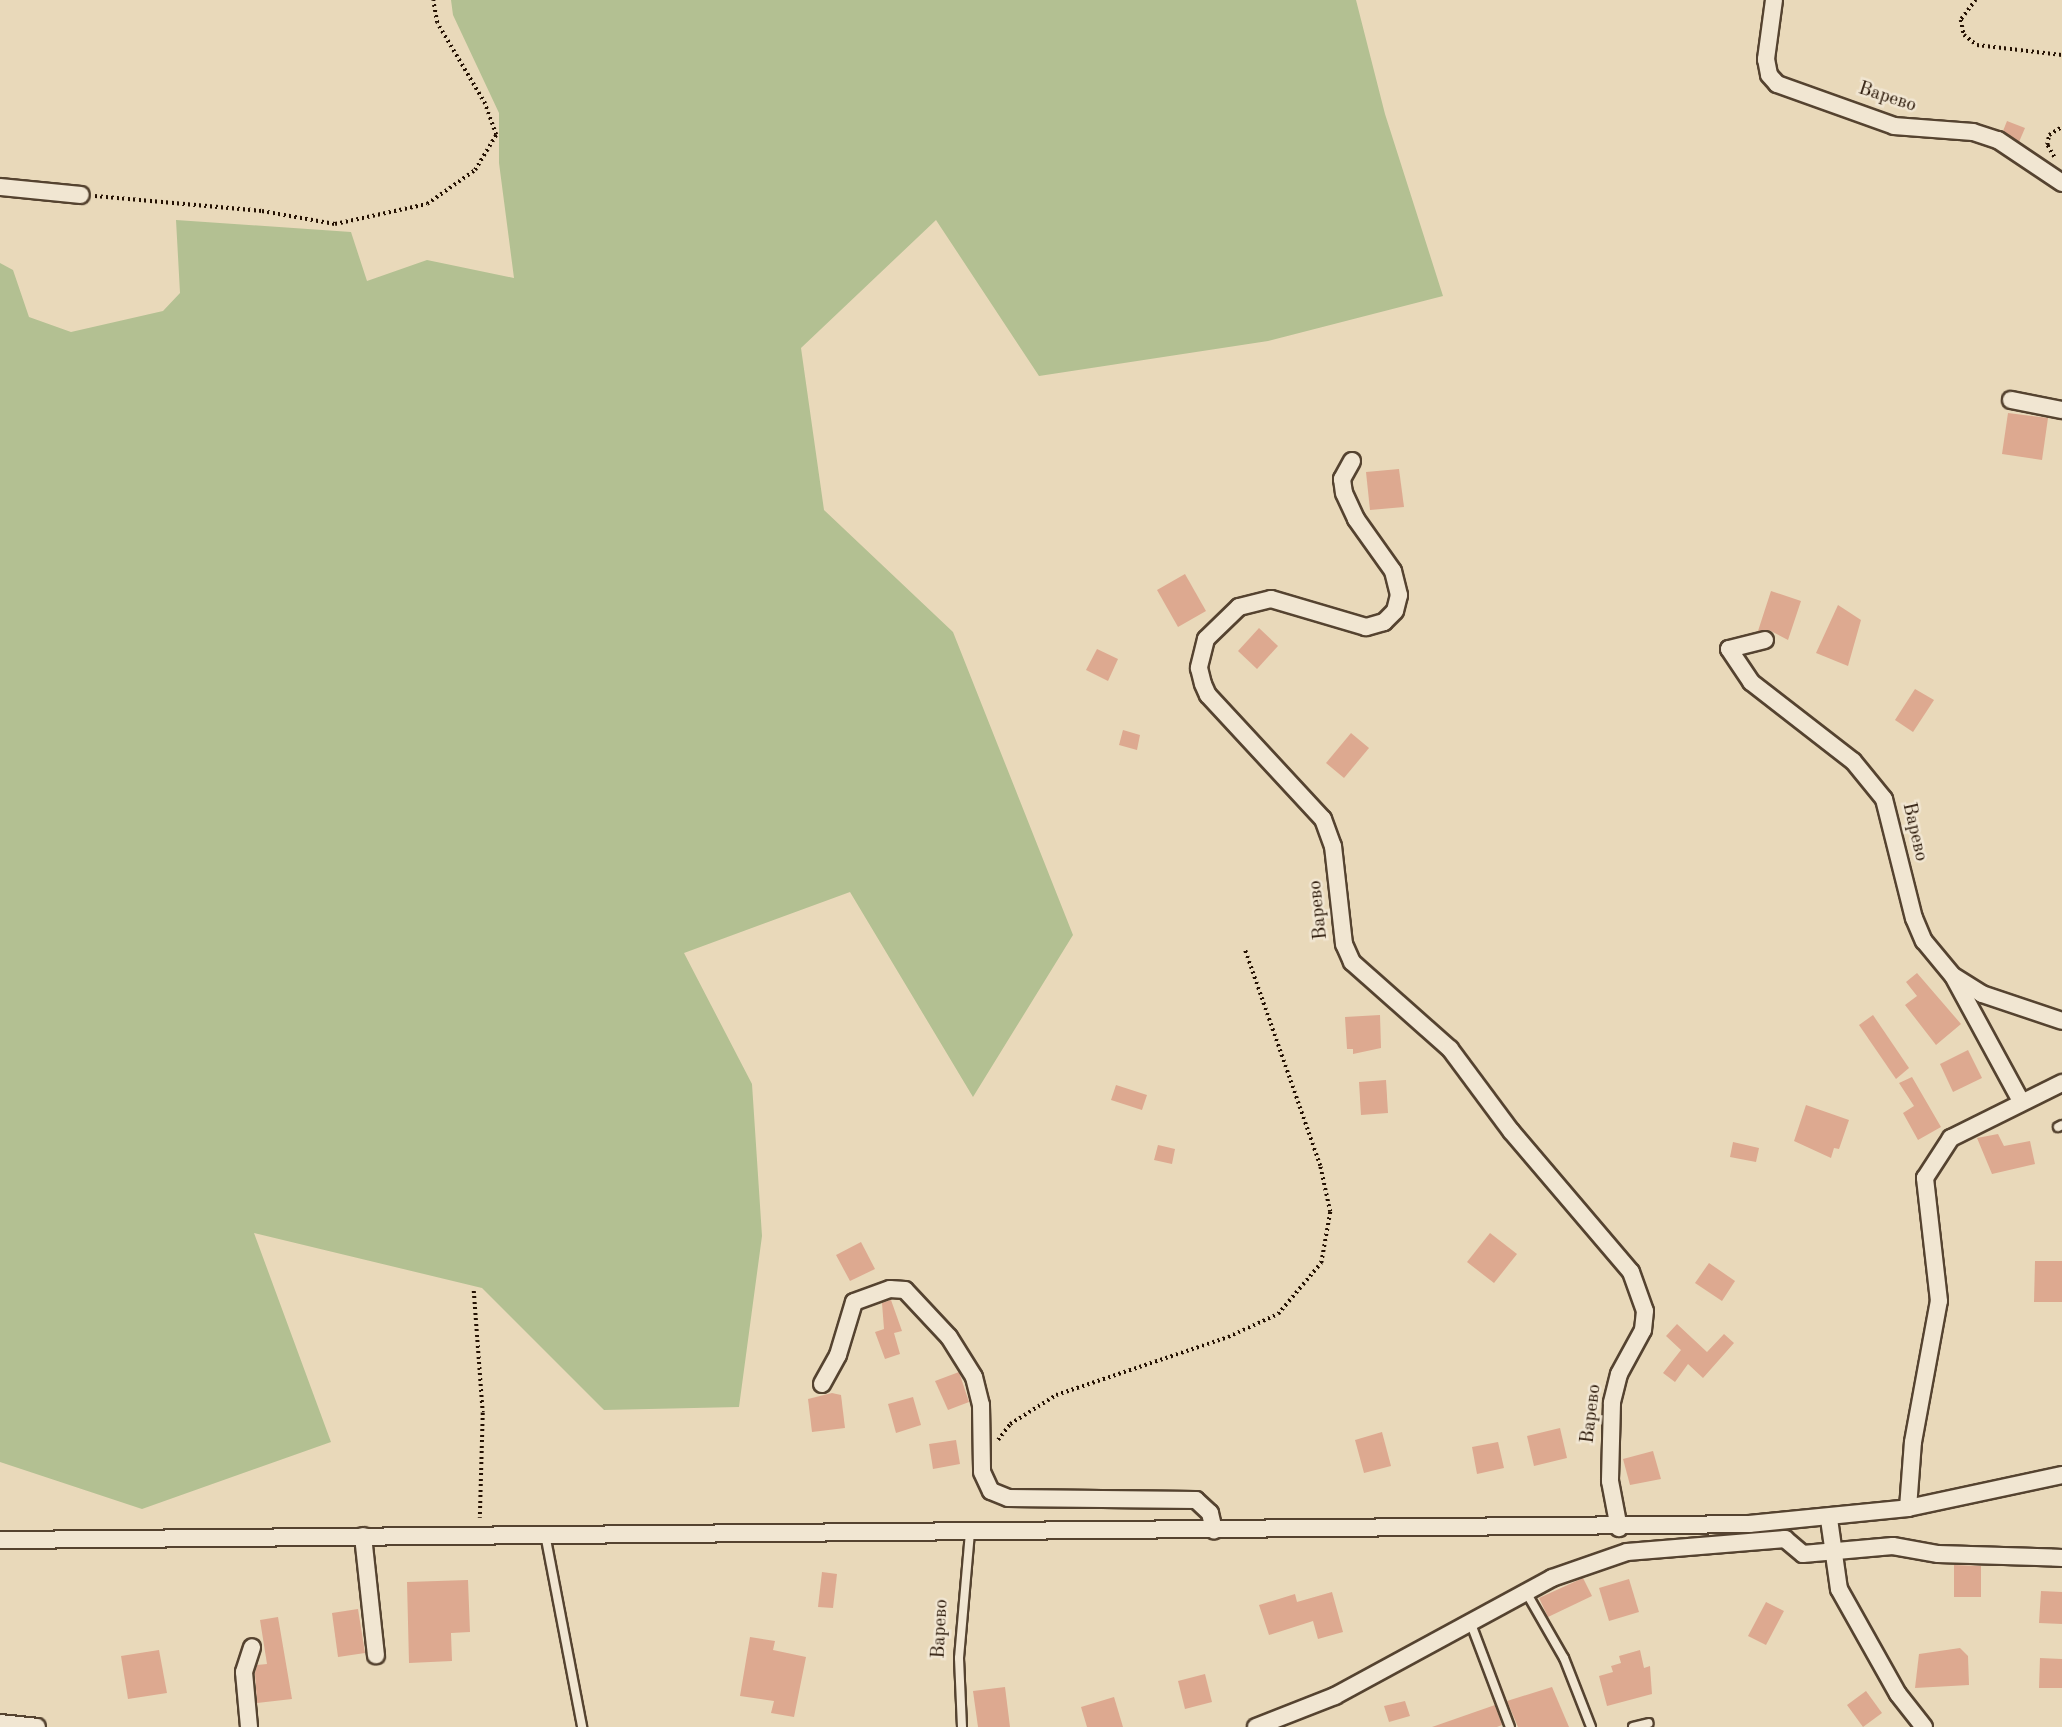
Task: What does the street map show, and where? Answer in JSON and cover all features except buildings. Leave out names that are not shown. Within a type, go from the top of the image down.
[{"type":"street","name":"Варево","points":[[1774,0],[1766,59],[1769,75],[1777,84],[1894,126],[1973,132],[1998,140],[2062,183]]},
{"type":"street","points":[[0,187],[81,195]]},
{"type":"street","points":[[2011,400],[2062,410]]},
{"type":"street","name":"Варево","points":[[1352,461],[1342,480],[1344,493],[1356,519],[1393,571],[1399,595],[1395,611],[1384,622],[1366,626],[1271,599],[1239,607],[1206,639],[1199,668],[1203,684],[1208,695],[1324,820],[1333,846],[1344,944],[1352,962],[1450,1049],[1511,1131],[1631,1272],[1645,1311],[1643,1330],[1619,1374],[1612,1404],[1610,1481],[1619,1528]]},
{"type":"street","name":"Варево","points":[[1765,640],[1733,644],[1729,649],[1751,682],[1853,761],[1884,799],[1914,918],[1924,941],[1953,976],[2021,1101]]},
{"type":"street","points":[[1953,976],[1982,994],[2062,1021]]},
{"type":"street","points":[[1908,1508],[1913,1442],[1939,1301],[1925,1178],[1951,1138],[2062,1083]]},
{"type":"street","points":[[822,1384],[838,1355],[854,1302],[890,1289],[905,1290],[949,1337],[974,1377],[981,1405],[982,1461],[986,1486],[1002,1497],[1196,1500],[1210,1513],[1214,1531]]},
{"type":"street","points":[[0,1540],[480,1534],[1619,1528],[1829,1518],[1936,1503],[2062,1475]]},
{"type":"street","points":[[1829,1518],[1839,1589],[1898,1695],[1924,1727]]},
{"type":"street","points":[[363,1536],[376,1655]]},
{"type":"street","points":[[1256,1727],[1335,1696],[1471,1624],[1525,1592],[1581,1566],[1627,1552],[1785,1539],[1803,1554],[1835,1554],[1893,1546],[1938,1554],[2062,1558]]},
{"type":"street","points":[[249,1727],[244,1672],[252,1647]]},
{"type":"street","points":[[0,1723],[37,1727]]},
{"type":"lane","name":"Варево","points":[[962,1727],[959,1658],[970,1533]]},
{"type":"lane","points":[[545,1534],[582,1727]]},
{"type":"lane","points":[[1525,1592],[1564,1658],[1591,1727]]},
{"type":"lane","points":[[1471,1624],[1510,1727]]},
{"type":"lane","points":[[1633,1727],[1649,1723]]},
{"type":"path","points":[[81,195],[262,211],[335,224],[427,204],[475,170],[496,135],[485,104],[437,23],[433,0]]},
{"type":"path","points":[[1976,0],[1961,20],[1964,35],[1977,45],[2062,55]]},
{"type":"path","points":[[2062,127],[2049,135],[2047,145],[2062,160]]},
{"type":"path","points":[[982,1461],[1010,1424],[1056,1395],[1228,1337],[1279,1314],[1321,1263],[1330,1212],[1321,1166],[1245,951]]},
{"type":"path","points":[[474,1291],[483,1413],[480,1534]]},
{"type":"green space","points":[[451,0],[1356,0],[1385,114],[1443,296],[1268,341],[1039,376],[936,220],[801,348],[824,510],[953,632],[1073,935],[973,1097],[850,892],[684,953],[752,1084],[762,1236],[739,1407],[604,1410],[482,1288],[254,1233],[331,1442],[142,1509],[0,1462],[0,263],[13,270],[29,317],[71,332],[163,311],[180,293],[176,220],[351,232],[367,281],[427,260],[514,278],[499,163],[499,113],[453,15]]}]
